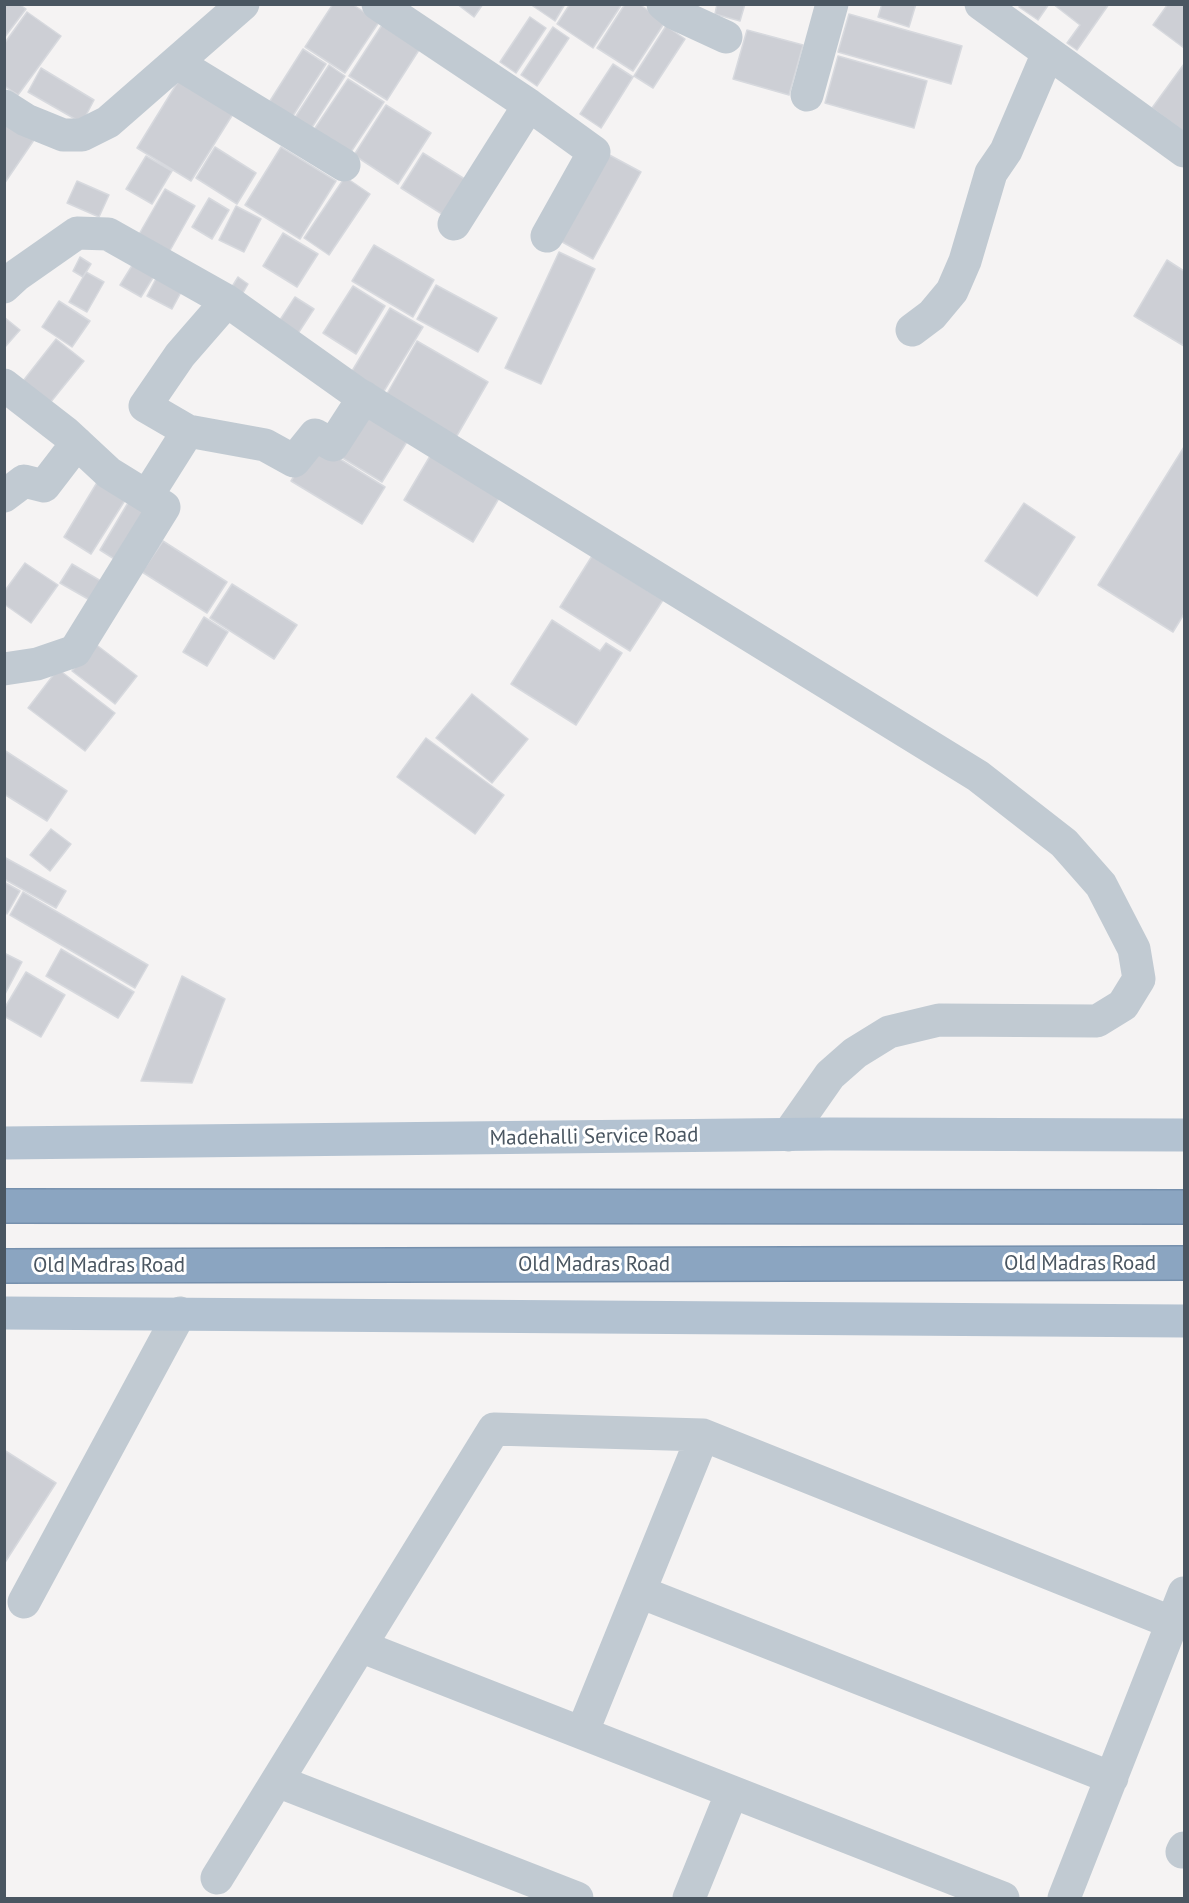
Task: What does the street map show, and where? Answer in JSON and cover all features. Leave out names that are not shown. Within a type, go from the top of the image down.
[{"type":"highway","points":[[4,1206],[1185,1207]]},
{"type":"highway","name":"Old Madras Road","points":[[4,1266],[1185,1263]]},
{"type":"main road","name":"Madehalli Service Road","points":[[4,1143],[788,1135],[1185,1135]]},
{"type":"main road","points":[[4,1312],[1185,1321]]},
{"type":"street","points":[[4,106],[26,120],[63,135],[82,135],[108,122],[243,4]]},
{"type":"street","points":[[378,4],[529,105],[594,152],[547,236]]},
{"type":"street","points":[[663,4],[674,12],[726,37]]},
{"type":"street","points":[[807,95],[832,4]]},
{"type":"street","points":[[981,4],[1185,151]]},
{"type":"street","points":[[912,330],[932,315],[952,291],[965,261],[991,173],[1006,151],[1048,53]]},
{"type":"street","points":[[177,63],[344,165]]},
{"type":"street","points":[[454,224],[529,105]]},
{"type":"street","points":[[4,287],[17,275],[77,233],[108,234],[227,301],[364,397],[978,776],[1064,843],[1101,885],[1134,948],[1139,979],[1123,1005],[1097,1021],[939,1020],[889,1032],[855,1053],[830,1076],[788,1135]]},
{"type":"street","points":[[227,301],[180,355],[145,406],[188,431],[265,445],[294,462],[315,435],[333,445],[364,397]]},
{"type":"street","points":[[4,385],[77,443],[109,472],[164,507],[75,651],[37,664],[4,669]]},
{"type":"street","points":[[147,496],[188,431]]},
{"type":"street","points":[[4,496],[24,481],[44,486],[77,443]]},
{"type":"street","points":[[24,1602],[180,1313]]},
{"type":"street","points":[[218,1878],[494,1429],[703,1434],[1179,1608],[1064,1899]]},
{"type":"street","points":[[582,1733],[703,1434]]},
{"type":"street","points":[[640,1592],[1112,1778]]},
{"type":"street","points":[[360,1646],[1003,1899]]},
{"type":"street","points":[[277,1781],[577,1899]]},
{"type":"street","points":[[689,1899],[732,1792]]},
{"type":"building","points":[[4,4],[19,4],[26,9],[4,38]]},
{"type":"building","points":[[333,4],[352,4],[379,22],[345,73],[305,47]]},
{"type":"building","points":[[457,4],[483,4],[474,17]]},
{"type":"building","points":[[530,4],[565,4],[555,21]]},
{"type":"building","points":[[570,4],[622,4],[593,48],[557,24]]},
{"type":"building","points":[[625,4],[639,4],[665,22],[633,71],[597,48]]},
{"type":"building","points":[[717,4],[745,4],[740,21],[715,14]]},
{"type":"building","points":[[882,4],[916,4],[909,27],[878,17]]},
{"type":"building","points":[[1021,4],[1049,4],[1038,20],[1019,7]]},
{"type":"building","points":[[1053,4],[1109,4],[1077,50],[1067,43],[1080,25]]},
{"type":"building","points":[[1168,4],[1184,4],[1184,48],[1153,25]]},
{"type":"building","points":[[27,12],[61,36],[18,95],[4,86],[4,44]]},
{"type":"building","points":[[849,14],[962,46],[951,84],[838,52]]},
{"type":"building","points":[[530,17],[546,28],[516,73],[500,62]]},
{"type":"building","points":[[382,25],[419,50],[387,100],[349,76]]},
{"type":"building","points":[[666,26],[685,39],[653,88],[634,76]]},
{"type":"building","points":[[553,27],[569,38],[537,86],[521,75]]},
{"type":"building","points":[[747,30],[803,45],[789,95],[733,79]]},
{"type":"building","points":[[303,49],[326,64],[291,119],[268,104]]},
{"type":"building","points":[[838,56],[927,81],[914,128],[825,103]]},
{"type":"building","points":[[613,64],[633,77],[601,128],[580,114]]},
{"type":"building","points":[[1184,64],[1184,132],[1152,108]]},
{"type":"building","points":[[329,65],[345,76],[311,129],[294,119]]},
{"type":"building","points":[[41,68],[94,100],[82,123],[28,92]]},
{"type":"building","points":[[348,79],[384,102],[349,155],[313,131]]},
{"type":"building","points":[[179,80],[233,114],[191,181],[137,148]]},
{"type":"building","points":[[386,105],[431,133],[398,184],[354,155]]},
{"type":"building","points":[[4,120],[34,140],[4,184]]},
{"type":"building","points":[[215,147],[256,173],[237,204],[196,178]]},
{"type":"building","points":[[281,147],[336,181],[300,239],[245,205]]},
{"type":"building","points":[[602,151],[641,172],[593,259],[555,238]]},
{"type":"building","points":[[423,153],[468,181],[445,216],[401,188]]},
{"type":"building","points":[[146,156],[172,171],[152,204],[126,189]]},
{"type":"building","points":[[345,177],[370,194],[329,255],[304,238]]},
{"type":"building","points":[[77,181],[109,195],[99,217],[67,203]]},
{"type":"building","points":[[165,189],[195,206],[168,254],[138,236]]},
{"type":"building","points":[[209,198],[229,210],[212,239],[192,227]]},
{"type":"building","points":[[236,206],[261,219],[244,252],[219,240]]},
{"type":"building","points":[[283,233],[318,254],[297,287],[263,266]]},
{"type":"building","points":[[374,245],[434,280],[413,317],[352,281]]},
{"type":"building","points":[[559,252],[595,269],[541,384],[505,368]]},
{"type":"building","points":[[138,256],[159,268],[141,297],[120,285]]},
{"type":"building","points":[[80,257],[91,264],[83,277],[73,271]]},
{"type":"building","points":[[1167,260],[1184,271],[1184,346],[1134,316]]},
{"type":"building","points":[[161,269],[186,283],[172,309],[147,296]]},
{"type":"building","points":[[86,272],[104,282],[87,312],[69,302]]},
{"type":"building","points":[[238,277],[248,284],[239,300],[228,293]]},
{"type":"building","points":[[436,285],[497,318],[478,352],[417,319]]},
{"type":"building","points":[[353,286],[385,306],[356,354],[323,333]]},
{"type":"building","points":[[295,297],[314,309],[295,338],[276,326]]},
{"type":"building","points":[[59,301],[90,321],[72,347],[42,327]]},
{"type":"building","points":[[390,308],[423,327],[381,396],[349,376]]},
{"type":"building","points":[[4,317],[20,330],[5,347],[4,347]]},
{"type":"building","points":[[56,339],[84,361],[50,403],[23,381]]},
{"type":"building","points":[[417,341],[488,382],[455,439],[384,399]]},
{"type":"building","points":[[367,404],[413,432],[382,482],[336,454]]},
{"type":"building","points":[[314,443],[385,487],[362,524],[291,481]]},
{"type":"building","points":[[436,446],[505,488],[473,542],[404,500]]},
{"type":"building","points":[[1184,447],[1184,614],[1173,632],[1098,585]]},
{"type":"building","points":[[101,476],[129,494],[91,554],[64,537]]},
{"type":"building","points":[[132,496],[151,507],[119,562],[100,550]]},
{"type":"building","points":[[1024,503],[1075,537],[1037,596],[985,561]]},
{"type":"building","points":[[163,541],[227,582],[207,613],[142,572]]},
{"type":"building","points":[[592,556],[663,600],[630,651],[560,607]]},
{"type":"building","points":[[25,563],[58,585],[31,623],[4,604],[4,592]]},
{"type":"building","points":[[72,564],[106,584],[95,603],[60,583]]},
{"type":"building","points":[[232,584],[297,625],[274,659],[210,618]]},
{"type":"building","points":[[204,617],[228,632],[207,666],[183,652]]},
{"type":"building","points":[[552,620],[600,651],[606,643],[622,653],[576,725],[511,684]]},
{"type":"building","points":[[94,643],[137,676],[115,704],[72,671]]},
{"type":"building","points":[[58,669],[115,713],[85,751],[28,708]]},
{"type":"building","points":[[472,694],[528,739],[492,783],[436,738]]},
{"type":"building","points":[[426,738],[504,795],[475,834],[397,777]]},
{"type":"building","points":[[4,750],[67,791],[47,821],[4,794]]},
{"type":"building","points":[[51,829],[71,844],[50,871],[30,855]]},
{"type":"building","points":[[4,857],[66,891],[56,908],[4,879]]},
{"type":"building","points":[[4,882],[20,891],[7,914],[4,912]]},
{"type":"building","points":[[23,892],[148,965],[135,988],[10,915]]},
{"type":"building","points":[[61,949],[134,992],[118,1018],[46,976]]},
{"type":"building","points":[[4,953],[22,962],[4,996]]},
{"type":"building","points":[[26,972],[65,995],[41,1037],[4,1016],[4,1009]]},
{"type":"building","points":[[182,976],[225,999],[192,1083],[141,1081]]},
{"type":"building","points":[[4,1450],[56,1483],[4,1564]]}]
